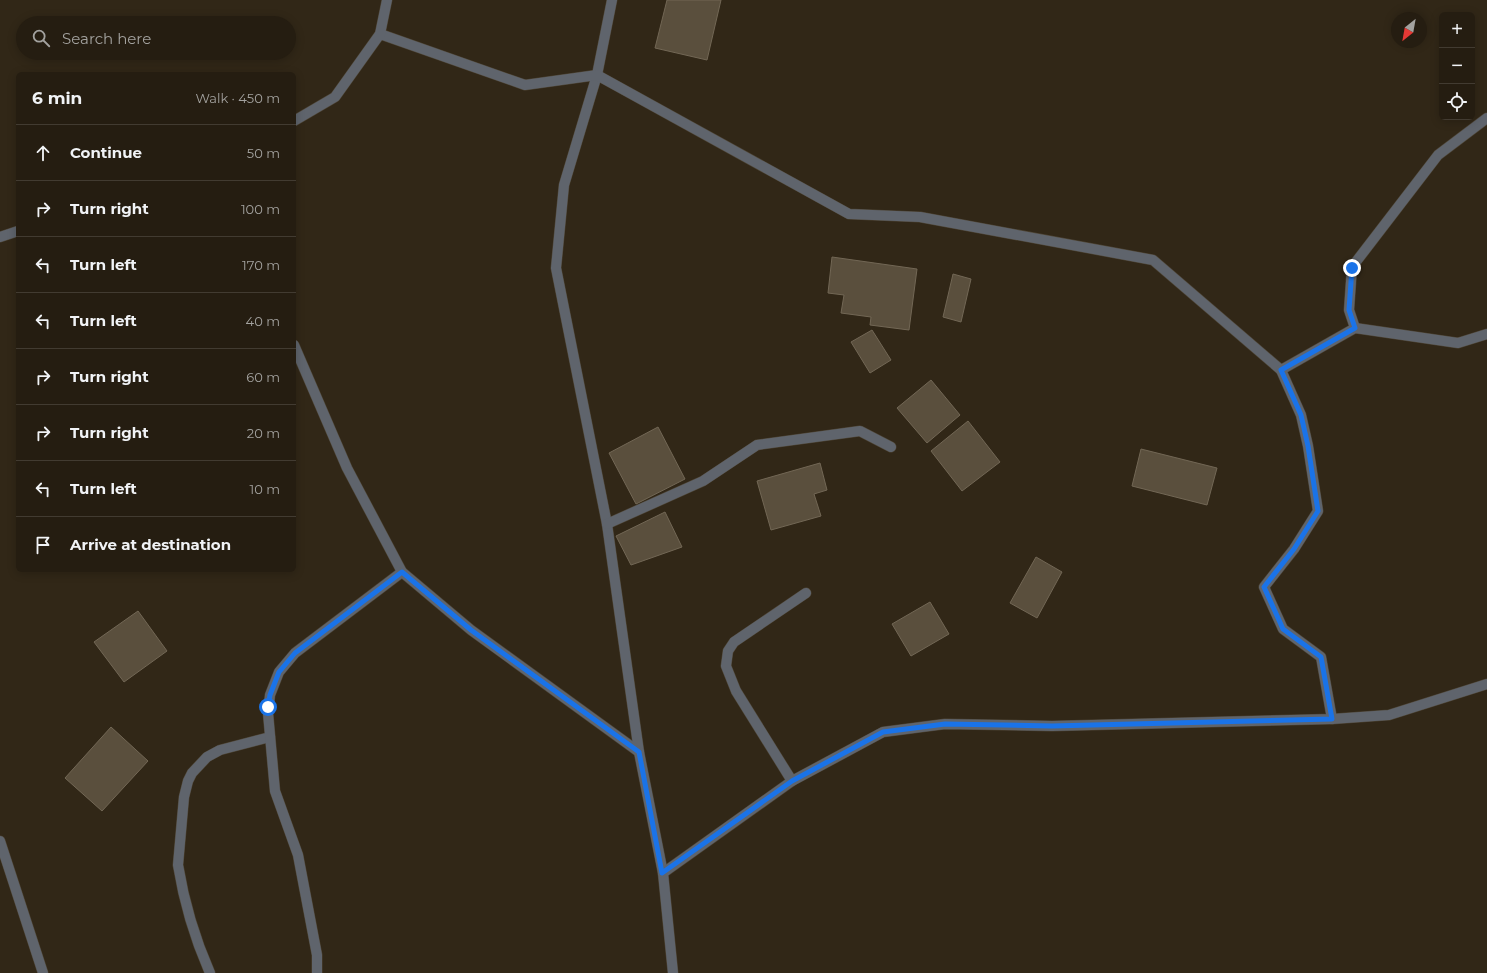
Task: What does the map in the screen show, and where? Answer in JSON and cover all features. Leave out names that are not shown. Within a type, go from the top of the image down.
[{"type":"street","points":[[296,120],[335,97],[380,34],[387,0]]},
{"type":"street","points":[[612,0],[597,75],[564,185],[556,268],[607,524],[639,752],[662,873],[673,973]]},
{"type":"street","points":[[380,34],[525,85],[597,75],[850,214],[920,217],[1153,260],[1281,370],[1301,415],[1308,446],[1318,511],[1294,549],[1264,587],[1283,629],[1321,657],[1332,719]]},
{"type":"street","points":[[1355,328],[1349,310],[1352,268],[1438,155],[1487,118]]},
{"type":"street","points":[[0,237],[16,232]]},
{"type":"street","points":[[1281,370],[1355,328],[1458,343],[1487,334]]},
{"type":"street","points":[[296,350],[347,468],[402,572],[471,630],[639,752]]},
{"type":"street","points":[[607,524],[703,481],[757,445],[860,431],[891,447]]},
{"type":"street","points":[[317,973],[317,955],[298,855],[275,791],[268,713],[270,695],[283,666],[300,649],[402,572]]},
{"type":"street","points":[[792,781],[736,691],[726,666],[728,651],[734,642],[806,593]]},
{"type":"street","points":[[662,873],[792,781],[883,732],[945,724],[1052,726],[1332,719],[1389,715],[1487,684]]},
{"type":"street","points":[[210,973],[198,946],[178,865],[186,789],[192,773],[207,757],[220,750],[270,737]]},
{"type":"street","points":[[0,841],[43,973]]},
{"type":"building","points":[[667,0],[721,0],[707,60],[655,48]]},
{"type":"building","points":[[832,257],[917,269],[909,330],[870,325],[871,317],[841,313],[844,295],[828,293]]},
{"type":"building","points":[[953,274],[971,279],[961,322],[943,317]]},
{"type":"building","points":[[872,330],[891,360],[870,373],[851,342]]},
{"type":"building","points":[[931,380],[960,415],[927,443],[897,408]]},
{"type":"building","points":[[968,421],[1000,462],[962,491],[931,451]]},
{"type":"building","points":[[658,427],[685,479],[636,504],[609,453]]},
{"type":"building","points":[[1141,449],[1217,468],[1207,505],[1132,486]]},
{"type":"building","points":[[820,463],[827,490],[814,494],[821,516],[771,530],[757,481]]},
{"type":"building","points":[[665,512],[682,547],[631,565],[616,536]]},
{"type":"building","points":[[1036,557],[1062,572],[1037,618],[1010,603]]},
{"type":"building","points":[[930,602],[949,634],[911,656],[892,624]]},
{"type":"building","points":[[138,611],[167,651],[124,682],[94,642]]},
{"type":"building","points":[[111,727],[148,761],[102,811],[65,778]]},
{"type":"route","points":[[268,707],[274,684],[279,672],[286,662],[300,649],[402,572],[471,630],[639,752],[662,873],[792,781],[883,732],[945,724],[1052,726],[1332,719],[1321,657],[1283,629],[1264,587],[1294,549],[1318,511],[1308,446],[1301,415],[1281,370],[1355,328],[1349,310],[1352,268]]}]
